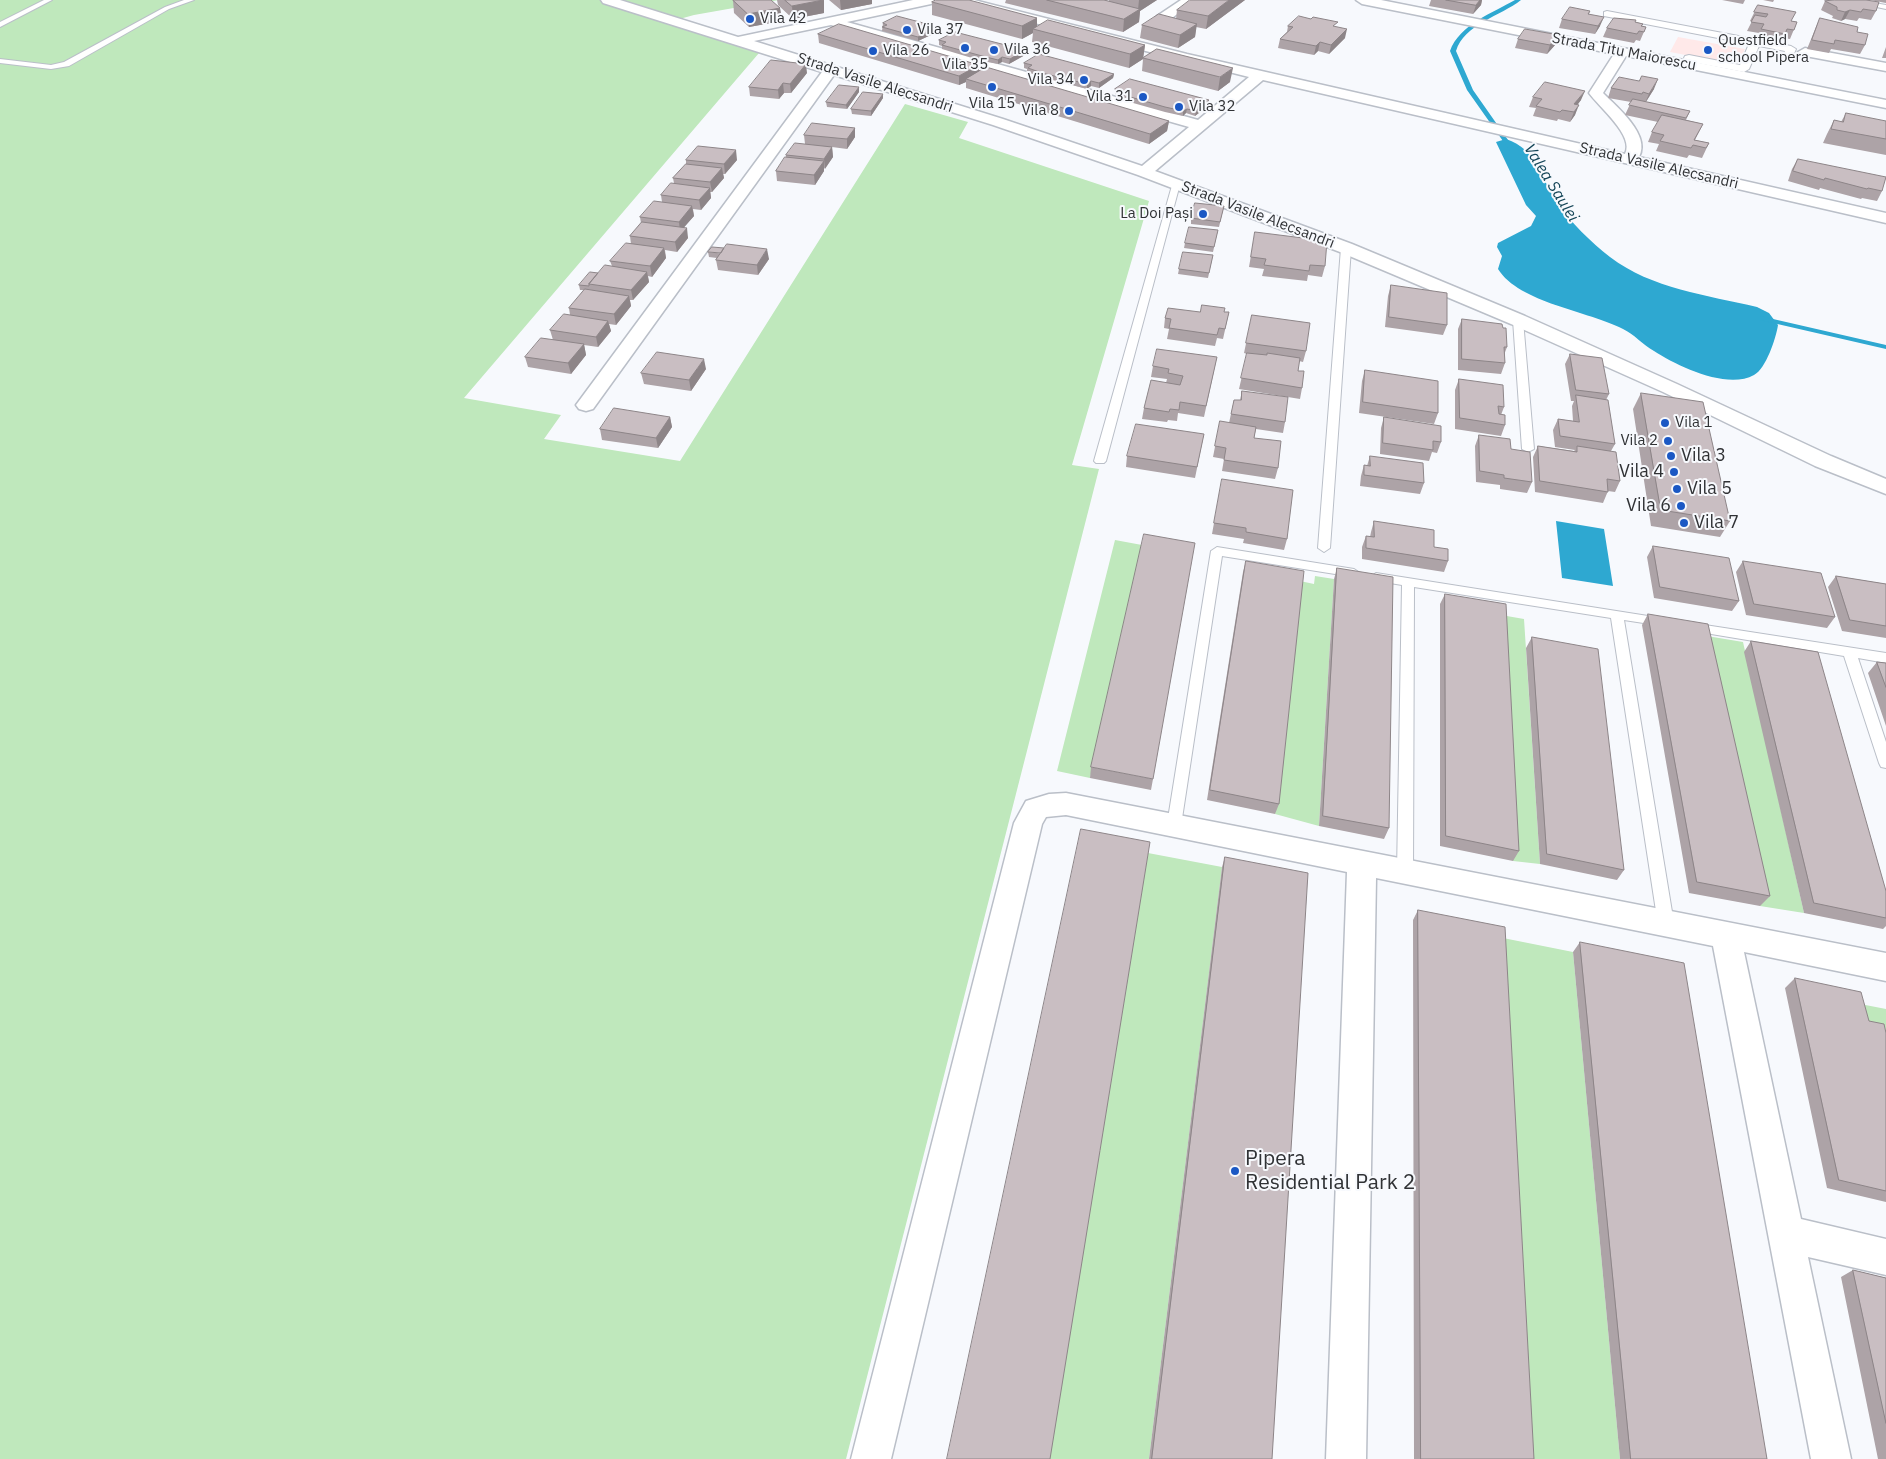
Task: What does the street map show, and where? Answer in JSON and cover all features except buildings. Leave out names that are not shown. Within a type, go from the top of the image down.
[{"type":"street","name":"Strada Vasile Alecsandri","points":[[607,0],[998,122],[1144,172],[1346,248],[1518,320],[1670,388],[1823,461],[1886,487]]},
{"type":"street","points":[[740,41],[932,0]]},
{"type":"street","name":"Strada Vasile Alecsandri","points":[[959,0],[1099,37],[1260,75],[1886,218]]},
{"type":"street","points":[[1162,19],[1189,0]]},
{"type":"street","name":"Strada Titu Maiorescu","points":[[1362,0],[1402,4],[1622,52],[1886,104]]},
{"type":"street","points":[[1606,14],[1791,49],[1788,56]]},
{"type":"street","points":[[831,21],[1200,125]]},
{"type":"street","points":[[1686,64],[1689,58],[1744,69],[1755,42]]},
{"type":"street","points":[[1622,52],[1596,93],[1633,135],[1636,144],[1630,159]]},
{"type":"street","points":[[1805,52],[1886,67]]},
{"type":"street","points":[[586,405],[831,69]]},
{"type":"street","points":[[1144,172],[1260,75]]},
{"type":"street","points":[[871,1459],[1028,824],[1036,809],[1048,805],[1066,804],[1886,967]]},
{"type":"street","points":[[1346,1459],[1362,864]]},
{"type":"street","points":[[1726,936],[1831,1459]]},
{"type":"street","points":[[1787,1234],[1886,1257]]},
{"type":"lane","points":[[0,25],[49,0]]},
{"type":"lane","points":[[0,61],[50,66],[66,64],[166,8],[191,0]]},
{"type":"lane","points":[[1846,0],[1886,7]]},
{"type":"lane","points":[[1100,461],[1176,184]]},
{"type":"lane","points":[[1324,548],[1346,248]]},
{"type":"lane","points":[[1518,320],[1528,449]]},
{"type":"lane","points":[[1174,825],[1217,551],[1886,658]]},
{"type":"lane","points":[[1405,872],[1408,582]]},
{"type":"lane","points":[[1617,615],[1666,924]]},
{"type":"lane","points":[[1849,652],[1886,764]]},
{"type":"shaded area","name":"Questfield school Pipera","points":[[1678,37],[1745,49],[1738,65],[1670,52]]},
{"type":"green space","points":[[0,0],[779,0],[694,15],[665,23],[759,53],[464,398],[561,415],[544,439],[680,461],[905,104],[968,122],[959,138],[1149,201],[1072,465],[1099,469],[846,1459],[0,1459]]},
{"type":"green space","points":[[1115,540],[1142,545],[1090,778],[1057,771]]},
{"type":"green space","points":[[1315,576],[1334,579],[1319,826],[1275,814],[1300,581],[1314,584]]},
{"type":"green space","points":[[1501,615],[1524,619],[1540,864],[1513,861]]},
{"type":"green space","points":[[1701,635],[1743,642],[1804,913],[1760,906]]},
{"type":"green space","points":[[1148,853],[1222,867],[1149,1459],[1049,1459]]},
{"type":"green space","points":[[1498,937],[1573,952],[1620,1459],[1524,1459]]},
{"type":"green space","points":[[1850,1002],[1886,1009],[1886,1061]]},
{"type":"water","points":[[1506,139],[1517,144],[1531,157],[1557,202],[1574,224],[1610,257],[1626,268],[1662,284],[1757,307],[1769,313],[1778,325],[1770,353],[1758,372],[1743,379],[1730,380],[1702,374],[1664,357],[1623,329],[1538,298],[1508,281],[1498,269],[1502,256],[1497,247],[1498,243],[1531,226],[1536,216],[1526,205],[1496,142]]},
{"type":"water","points":[[1556,521],[1604,529],[1613,586],[1562,578]]},
{"type":"waterway","name":"Valea Saulei","points":[[1512,150],[1470,90],[1453,51],[1455,44],[1470,29],[1519,0]]},
{"type":"waterway","name":"Valea Saulei","points":[[1763,318],[1886,347]]},
{"type":"place","name":"Vila 42","points":[[750,19]]},
{"type":"place","name":"Vila 37","points":[[907,30]]},
{"type":"place","name":"Vila 35","points":[[965,48]]},
{"type":"place","name":"Vila 36","points":[[994,50]]},
{"type":"place","name":"Questfield school Pipera","points":[[1708,50]]},
{"type":"place","name":"Vila 26","points":[[873,51]]},
{"type":"place","name":"Vila 34","points":[[1084,80]]},
{"type":"place","name":"Vila 15","points":[[992,87]]},
{"type":"place","name":"Vila 31","points":[[1143,97]]},
{"type":"place","name":"Vila 32","points":[[1179,107]]},
{"type":"place","name":"Vila 8","points":[[1069,111]]},
{"type":"place","name":"La Doi Pași","points":[[1203,214]]},
{"type":"place","name":"Vila 1","points":[[1665,423]]},
{"type":"place","name":"Vila 2","points":[[1668,441]]},
{"type":"place","name":"Vila 3","points":[[1671,456]]},
{"type":"place","name":"Vila 4","points":[[1674,472]]},
{"type":"place","name":"Vila 5","points":[[1677,489]]},
{"type":"place","name":"Vila 6","points":[[1681,506]]},
{"type":"place","name":"Vila 7","points":[[1684,523]]},
{"type":"place","name":"Pipera Residential Park 2","points":[[1235,1171]]}]
